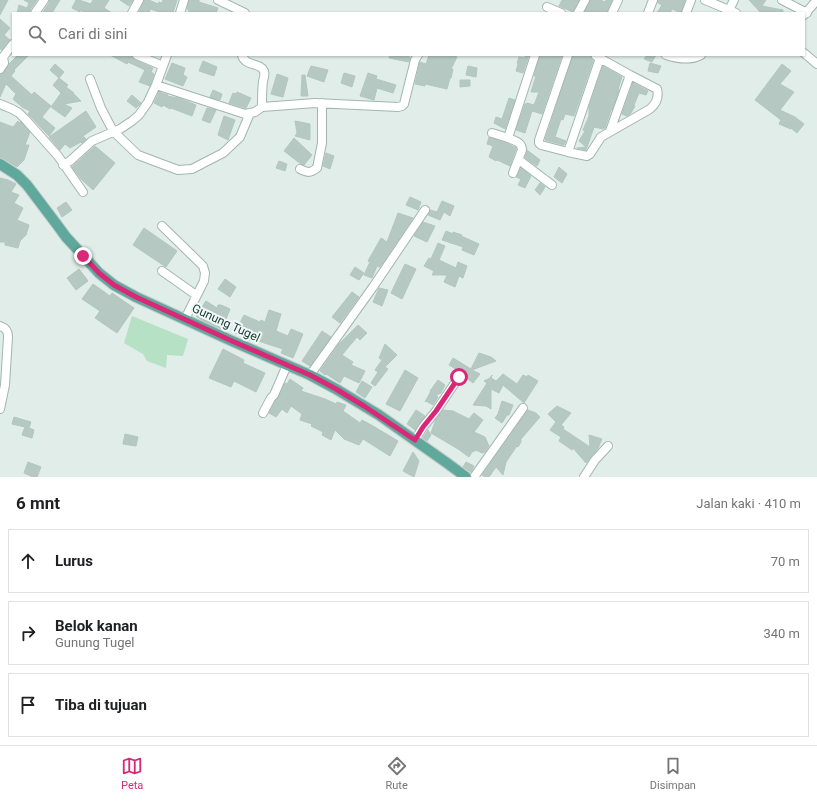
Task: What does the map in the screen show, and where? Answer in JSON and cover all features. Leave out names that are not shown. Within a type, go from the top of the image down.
[{"type":"main road","name":"Gunung Tugel","points":[[0,164],[17,175],[31,189],[66,237],[107,280],[114,285],[136,297],[310,375],[336,389],[415,440],[466,477]]},
{"type":"street","points":[[36,12],[44,0]]},
{"type":"street","points":[[133,12],[139,0]]},
{"type":"street","points":[[180,12],[184,0]]},
{"type":"street","points":[[218,0],[243,12]]},
{"type":"street","points":[[579,12],[585,0]]},
{"type":"street","points":[[612,12],[618,0]]},
{"type":"street","points":[[648,12],[653,0]]},
{"type":"street","points":[[686,12],[691,0]]},
{"type":"street","points":[[705,0],[732,12],[734,0]]},
{"type":"street","points":[[782,0],[803,12]]},
{"type":"street","points":[[806,14],[817,0]]},
{"type":"street","points":[[548,7],[559,12]]},
{"type":"street","points":[[0,69],[4,63],[3,56],[12,45]]},
{"type":"street","points":[[805,54],[817,64]]},
{"type":"street","points":[[139,56],[163,66]]},
{"type":"street","points":[[63,165],[70,161],[92,141],[125,125],[139,115],[148,102],[166,56]]},
{"type":"street","points":[[242,56],[243,60],[261,67],[264,71],[262,107]]},
{"type":"street","points":[[156,84],[245,114],[255,112],[262,107],[315,103],[401,107],[404,104],[415,60],[417,56]]},
{"type":"street","points":[[508,138],[535,56]]},
{"type":"street","points":[[568,56],[539,140],[541,145],[568,152],[587,156],[590,154],[601,137],[654,106],[658,95],[657,89],[597,57],[568,152]]},
{"type":"street","points":[[670,56],[687,60],[699,56]]},
{"type":"street","points":[[610,131],[630,75]]},
{"type":"street","points":[[90,79],[101,108],[113,131],[138,155],[178,170],[192,169],[223,153],[240,137],[250,113]]},
{"type":"street","points":[[300,169],[307,172],[312,172],[317,168],[322,143],[322,103]]},
{"type":"street","points":[[0,104],[19,113],[49,146],[83,192]]},
{"type":"street","points":[[492,133],[520,143],[522,146],[519,160],[513,173]]},
{"type":"street","points":[[519,160],[552,186]]},
{"type":"street","points":[[310,375],[373,287],[425,210]]},
{"type":"street","points":[[162,226],[203,266],[205,273],[204,281],[185,319]]},
{"type":"street","points":[[162,271],[196,295]]},
{"type":"street","points":[[0,326],[6,329],[8,337],[5,385],[0,409]]},
{"type":"street","points":[[263,413],[274,395],[287,365]]},
{"type":"street","points":[[415,440],[459,377]]},
{"type":"street","points":[[474,477],[523,408]]},
{"type":"street","points":[[584,477],[595,460],[608,446]]},
{"type":"green space","points":[[132,316],[188,339],[183,356],[167,355],[166,368],[147,361],[143,354],[124,343]]},
{"type":"building","points":[[0,0],[8,0],[0,15]]},
{"type":"building","points":[[24,0],[37,0],[30,12],[17,12],[19,5],[27,8],[29,3]]},
{"type":"building","points":[[49,0],[60,0],[53,12],[43,12],[49,3]]},
{"type":"building","points":[[76,0],[91,4],[93,0],[109,0],[104,8],[110,12],[83,12],[80,10],[80,12],[72,8]]},
{"type":"building","points":[[120,0],[133,0],[129,6]]},
{"type":"building","points":[[144,0],[149,0],[158,4],[159,2],[162,3],[163,0],[177,0],[173,12],[160,12],[150,9],[149,12],[139,12]]},
{"type":"building","points":[[189,0],[199,0],[199,2],[218,8],[216,12],[188,12],[189,10],[187,9]]},
{"type":"building","points":[[562,0],[579,0],[573,12],[559,6]]},
{"type":"building","points":[[590,0],[600,0],[605,2],[606,0],[612,0],[607,12],[584,12]]},
{"type":"building","points":[[658,0],[685,0],[681,12],[672,9],[670,12],[658,12],[662,5],[658,3]]},
{"type":"building","points":[[749,0],[766,0],[762,6],[783,10],[783,12],[760,12]]},
{"type":"building","points":[[0,19],[10,28],[4,35],[10,40],[2,50],[0,49]]},
{"type":"building","points":[[17,56],[28,56],[14,70],[15,71],[11,76],[32,95],[34,92],[51,106],[42,117],[55,128],[49,136],[28,114],[30,111],[22,107],[13,99],[16,94],[6,84],[0,97],[0,75]]},
{"type":"building","points":[[112,56],[132,56],[135,60],[153,68],[151,72],[154,74],[150,86],[139,82],[145,70],[128,62],[127,64]]},
{"type":"building","points":[[390,56],[410,57],[409,62],[389,58]]},
{"type":"building","points":[[429,56],[457,57],[451,69],[453,69],[447,89],[425,84],[425,86],[415,84],[420,62],[426,64]]},
{"type":"building","points":[[525,56],[529,56],[523,73],[516,71],[519,57],[525,58]]},
{"type":"building","points":[[540,56],[562,56],[542,114],[532,111],[525,133],[516,130],[525,104],[527,103],[534,105],[539,92],[531,92],[536,76],[534,76]]},
{"type":"building","points":[[573,56],[591,56],[593,61],[574,116],[565,114],[563,120],[561,119],[555,137],[566,141],[564,145],[545,140]]},
{"type":"building","points":[[646,56],[655,56],[652,62],[644,59]]},
{"type":"building","points":[[203,61],[217,67],[214,76],[199,71]]},
{"type":"building","points":[[172,63],[185,68],[183,75],[187,77],[183,86],[165,79]]},
{"type":"building","points":[[650,63],[661,66],[658,73],[648,71]]},
{"type":"building","points":[[55,64],[64,72],[59,78],[50,70]]},
{"type":"building","points":[[782,64],[791,71],[780,84],[794,92],[780,110],[795,117],[804,124],[797,133],[791,128],[779,124],[781,120],[755,100]]},
{"type":"building","points":[[311,66],[328,70],[324,82],[307,76]]},
{"type":"building","points":[[468,66],[477,68],[476,77],[466,75]]},
{"type":"building","points":[[603,66],[622,77],[619,90],[605,128],[594,127],[586,150],[577,148],[586,147],[579,141],[585,131],[583,130],[589,116],[589,107]]},
{"type":"building","points":[[344,73],[355,76],[352,87],[341,83]]},
{"type":"building","points":[[368,73],[377,76],[376,79],[396,85],[393,93],[377,88],[374,100],[360,96]]},
{"type":"building","points":[[277,74],[288,78],[283,97],[271,94]]},
{"type":"building","points":[[302,75],[305,75],[308,96],[301,96]]},
{"type":"building","points":[[59,78],[68,85],[66,87],[81,101],[64,104],[72,108],[65,117],[51,107],[61,93],[53,85]]},
{"type":"building","points":[[460,80],[470,80],[470,86],[460,87]]},
{"type":"building","points":[[633,83],[648,91],[646,95],[639,93],[634,105],[635,106],[631,113],[627,116],[622,114]]},
{"type":"building","points":[[213,90],[222,94],[220,100],[210,97]]},
{"type":"building","points":[[159,92],[196,105],[192,116],[154,103]]},
{"type":"building","points":[[237,92],[251,98],[246,108],[229,103],[233,93],[236,94]]},
{"type":"building","points":[[132,95],[141,103],[136,108],[127,101]]},
{"type":"building","points":[[509,98],[515,100],[505,129],[494,123],[496,117],[502,119]]},
{"type":"building","points":[[207,108],[216,110],[210,123],[202,120]]},
{"type":"building","points":[[86,111],[96,127],[83,136],[86,139],[82,143],[81,142],[70,148],[65,144],[60,150],[49,137]]},
{"type":"building","points":[[224,116],[235,120],[228,140],[218,135]]},
{"type":"building","points":[[18,121],[20,123],[21,122],[30,132],[25,145],[29,145],[24,160],[17,167],[0,158],[0,122],[13,127]]},
{"type":"building","points":[[295,121],[310,124],[310,140],[295,136],[297,133]]},
{"type":"building","points":[[489,137],[516,148],[510,166],[489,157],[493,146],[487,144]]},
{"type":"building","points":[[294,138],[312,155],[304,165],[284,151]]},
{"type":"building","points":[[95,146],[115,163],[93,190],[81,179],[72,167]]},
{"type":"building","points":[[527,150],[540,160],[537,166],[525,158]]},
{"type":"building","points":[[326,153],[334,156],[330,169],[323,166]]},
{"type":"building","points":[[279,161],[287,164],[285,171],[276,168]]},
{"type":"building","points":[[559,167],[567,174],[562,183],[554,177]]},
{"type":"building","points":[[521,168],[531,176],[525,188],[518,185],[521,179],[516,177]]},
{"type":"building","points":[[0,178],[16,184],[11,192],[19,195],[14,203],[23,208],[17,220],[29,225],[26,235],[20,241],[18,248],[5,245],[5,242],[0,242]]},
{"type":"building","points":[[540,183],[545,187],[540,195],[535,190]]},
{"type":"building","points":[[410,197],[421,202],[418,210],[406,205]]},
{"type":"building","points":[[442,201],[454,206],[450,216],[444,212],[440,220],[428,215],[430,210],[437,212]]},
{"type":"building","points":[[66,202],[72,210],[62,217],[57,208]]},
{"type":"building","points":[[398,213],[413,218],[380,267],[377,266],[372,278],[364,275],[370,262],[368,261],[381,238],[387,242]]},
{"type":"building","points":[[423,222],[435,226],[427,242],[414,236]]},
{"type":"building","points":[[144,228],[177,251],[166,267],[133,245]]},
{"type":"building","points":[[446,231],[453,234],[453,232],[462,235],[461,236],[479,244],[474,255],[462,250],[463,247],[442,240]]},
{"type":"building","points":[[438,243],[445,246],[439,260],[456,268],[458,262],[467,266],[463,278],[459,276],[455,287],[444,282],[447,275],[432,275],[434,271],[424,266],[429,258],[431,259]]},
{"type":"building","points":[[405,264],[416,269],[402,299],[391,293]]},
{"type":"building","points":[[355,267],[364,273],[359,280],[350,275]]},
{"type":"building","points":[[79,269],[88,281],[76,290],[67,278]]},
{"type":"building","points":[[225,279],[236,287],[230,297],[218,289]]},
{"type":"building","points":[[93,284],[110,296],[112,293],[134,308],[117,333],[95,318],[100,311],[82,299]]},
{"type":"building","points":[[379,288],[388,290],[382,306],[373,302]]},
{"type":"building","points":[[352,292],[359,297],[340,323],[332,317]]},
{"type":"building","points":[[206,301],[217,308],[218,305],[221,305],[230,309],[222,329],[203,321],[196,316]]},
{"type":"building","points":[[269,310],[281,314],[276,331],[288,336],[291,329],[303,334],[293,358],[281,353],[283,349],[252,339],[251,341],[235,333],[244,315],[260,322],[261,320],[265,322]]},
{"type":"building","points":[[358,325],[367,333],[360,340],[357,337],[342,355],[353,362],[351,365],[365,371],[359,383],[344,376],[340,383],[320,371],[339,344]]},
{"type":"building","points":[[322,331],[331,337],[310,366],[302,361]]},
{"type":"building","points":[[385,344],[397,355],[385,367],[388,369],[375,386],[371,383],[378,372],[375,370],[382,360],[379,358]]},
{"type":"building","points":[[223,349],[244,360],[243,363],[265,373],[256,392],[234,381],[231,387],[209,378]]},
{"type":"building","points":[[479,353],[491,357],[496,361],[472,370],[480,374],[473,383],[462,373],[449,365],[453,358],[471,369]]},
{"type":"building","points":[[405,370],[418,378],[400,411],[386,404]]},
{"type":"building","points":[[503,374],[517,384],[523,375],[527,377],[528,375],[538,381],[524,403],[503,385],[499,393],[491,389],[491,409],[486,406],[473,405],[487,383],[484,381],[492,375],[491,378],[496,381]]},
{"type":"building","points":[[290,379],[303,388],[301,391],[336,404],[337,402],[346,405],[343,411],[360,423],[362,420],[398,441],[390,456],[363,439],[359,445],[344,439],[335,430],[331,440],[322,435],[323,432],[311,426],[312,424],[300,420],[302,414],[291,406],[287,413],[282,409],[276,417],[269,413],[275,401],[279,397],[285,383],[287,384]]},
{"type":"building","points":[[438,380],[445,385],[441,393],[436,395],[438,397],[433,405],[426,401],[425,402],[430,391]]},
{"type":"building","points":[[362,381],[372,387],[365,398],[356,392]]},
{"type":"building","points":[[502,401],[513,405],[509,415],[507,415],[502,423],[495,418],[498,414]]},
{"type":"building","points":[[557,406],[571,413],[561,425],[564,427],[563,429],[590,447],[589,435],[602,439],[598,448],[586,463],[573,448],[572,450],[559,441],[561,437],[550,430],[556,422],[548,414]]},
{"type":"building","points":[[416,410],[425,416],[415,430],[407,424]]},
{"type":"building","points":[[443,410],[453,411],[469,419],[474,413],[483,420],[474,432],[485,437],[489,446],[485,452],[482,453],[476,450],[472,452],[469,457],[431,433],[436,419]]},
{"type":"building","points":[[528,410],[536,413],[540,417],[521,439],[518,447],[517,446],[506,462],[503,475],[496,467],[489,477],[482,475]]},
{"type":"building","points":[[14,417],[31,422],[29,428],[34,430],[32,438],[22,435],[25,427],[12,424]]},
{"type":"building","points":[[428,430],[431,435],[427,441],[423,438]]},
{"type":"building","points":[[125,434],[138,437],[136,446],[123,444]]},
{"type":"building","points":[[413,452],[419,461],[414,477],[403,471]]},
{"type":"building","points":[[28,462],[41,467],[37,477],[24,473]]},
{"type":"building","points":[[466,462],[474,466],[471,472],[463,467]]},
{"type":"route","points":[[83,256],[107,280],[123,290],[232,341],[310,375],[364,406],[415,440],[459,377]]}]
